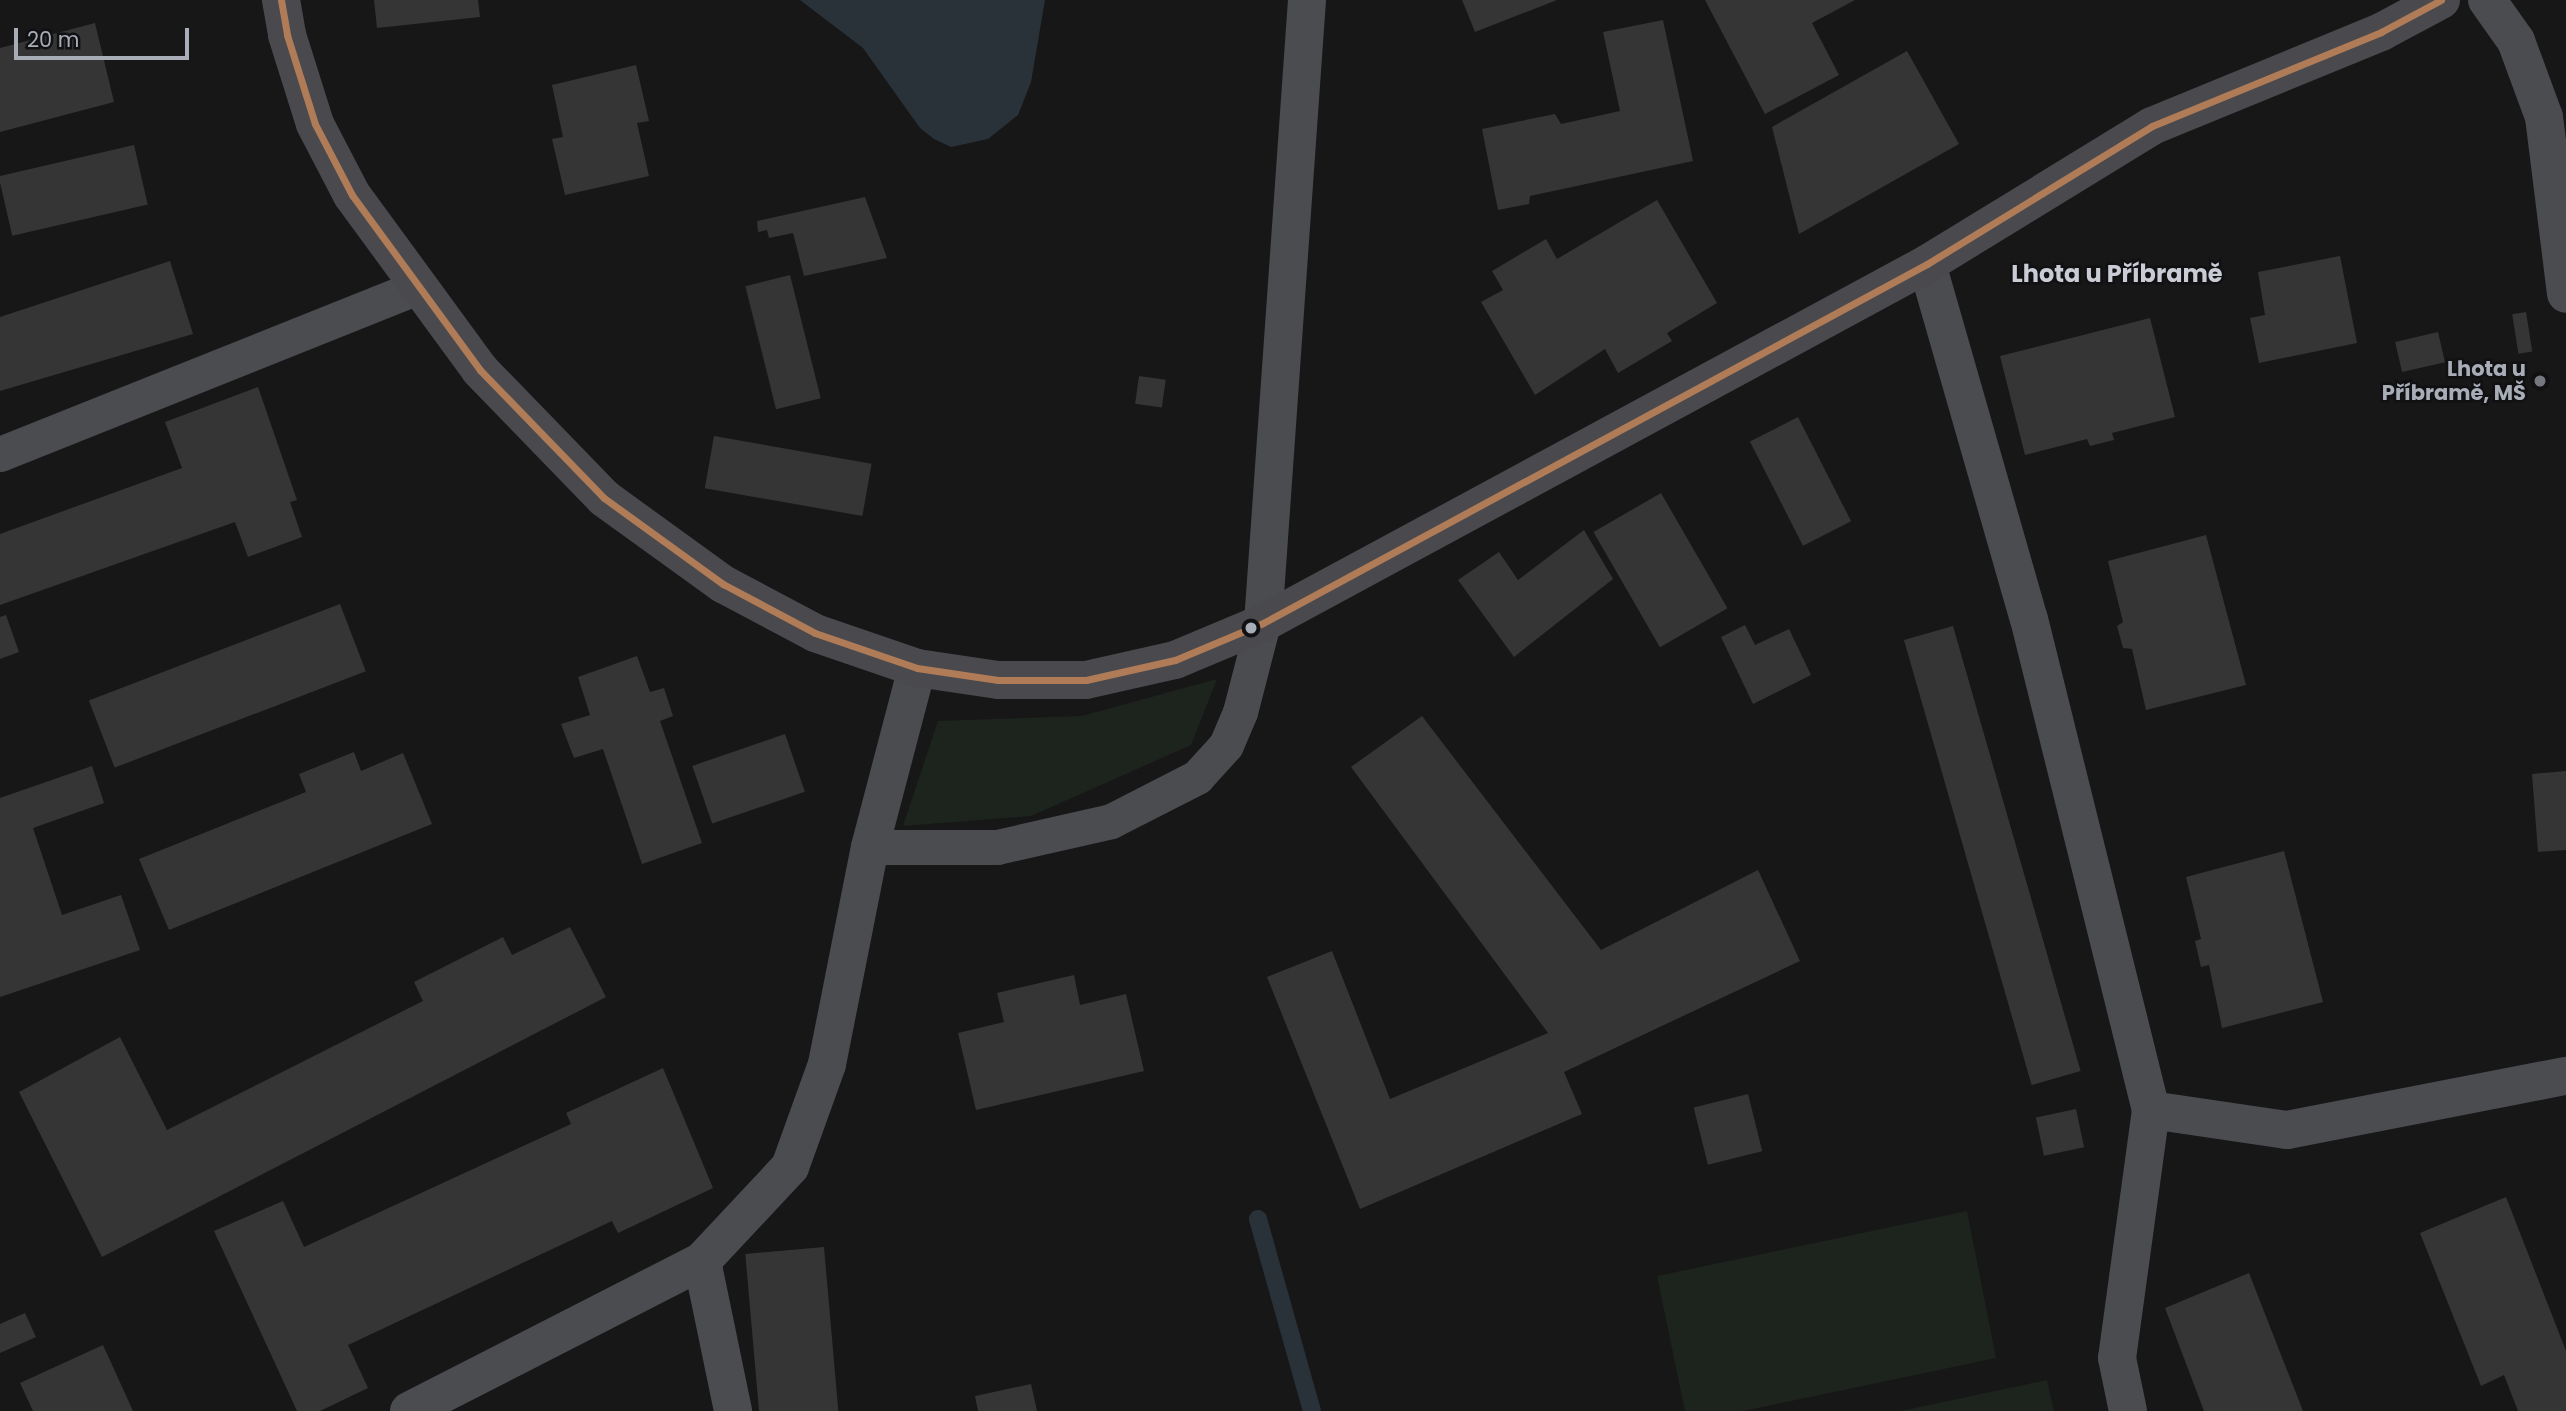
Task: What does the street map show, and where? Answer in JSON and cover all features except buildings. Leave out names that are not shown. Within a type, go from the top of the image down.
[{"type":"street","points":[[281,0],[286,35],[315,124],[352,195],[480,370],[604,498],[723,584],[815,633],[917,668],[998,680],[1086,680],[1175,660],[1263,623],[1927,264],[2152,126],[2381,32],[2441,0]]},
{"type":"street","points":[[1263,623],[1307,0]]},
{"type":"street","points":[[2487,0],[2516,41],[2544,117],[2566,294]]},
{"type":"street","points":[[1927,264],[2029,619],[2151,1110],[2117,1358],[2128,1411]]},
{"type":"street","points":[[409,1411],[702,1261],[790,1167],[827,1064],[870,847],[917,668]]},
{"type":"street","points":[[2151,1110],[2287,1130],[2566,1076]]},
{"type":"street","points":[[702,1261],[733,1411]]},
{"type":"lane","points":[[0,454],[417,287]]},
{"type":"lane","points":[[870,847],[997,847],[1111,821],[1197,778],[1226,746],[1240,712],[1263,623]]},
{"type":"shaded area","points":[[800,0],[1045,0],[1031,82],[1018,115],[988,139],[951,147],[934,139],[920,128],[863,48]]},
{"type":"shaded area","points":[[1217,679],[1191,745],[1031,816],[903,826],[938,721],[1082,716]]},
{"type":"shaded area","points":[[1967,1211],[1996,1358],[1743,1411],[1685,1411],[1657,1276]]},
{"type":"shaded area","points":[[2047,1380],[2054,1411],[1901,1411]]},
{"type":"waterway","points":[[1258,1219],[1312,1411]]},
{"type":"transit line","points":[[281,0],[287,35],[315,124],[352,195],[480,370],[604,498],[723,584],[815,633],[917,668],[998,680],[1086,680],[1175,660],[1263,623],[1927,264],[2152,126],[2381,32],[2441,0]]},
{"type":"place","name":"Lhota u Příbramě, MŠ","points":[[2540,381]]},
{"type":"district","name":"Lhota u Příbramě","points":[[2117,274]]}]
